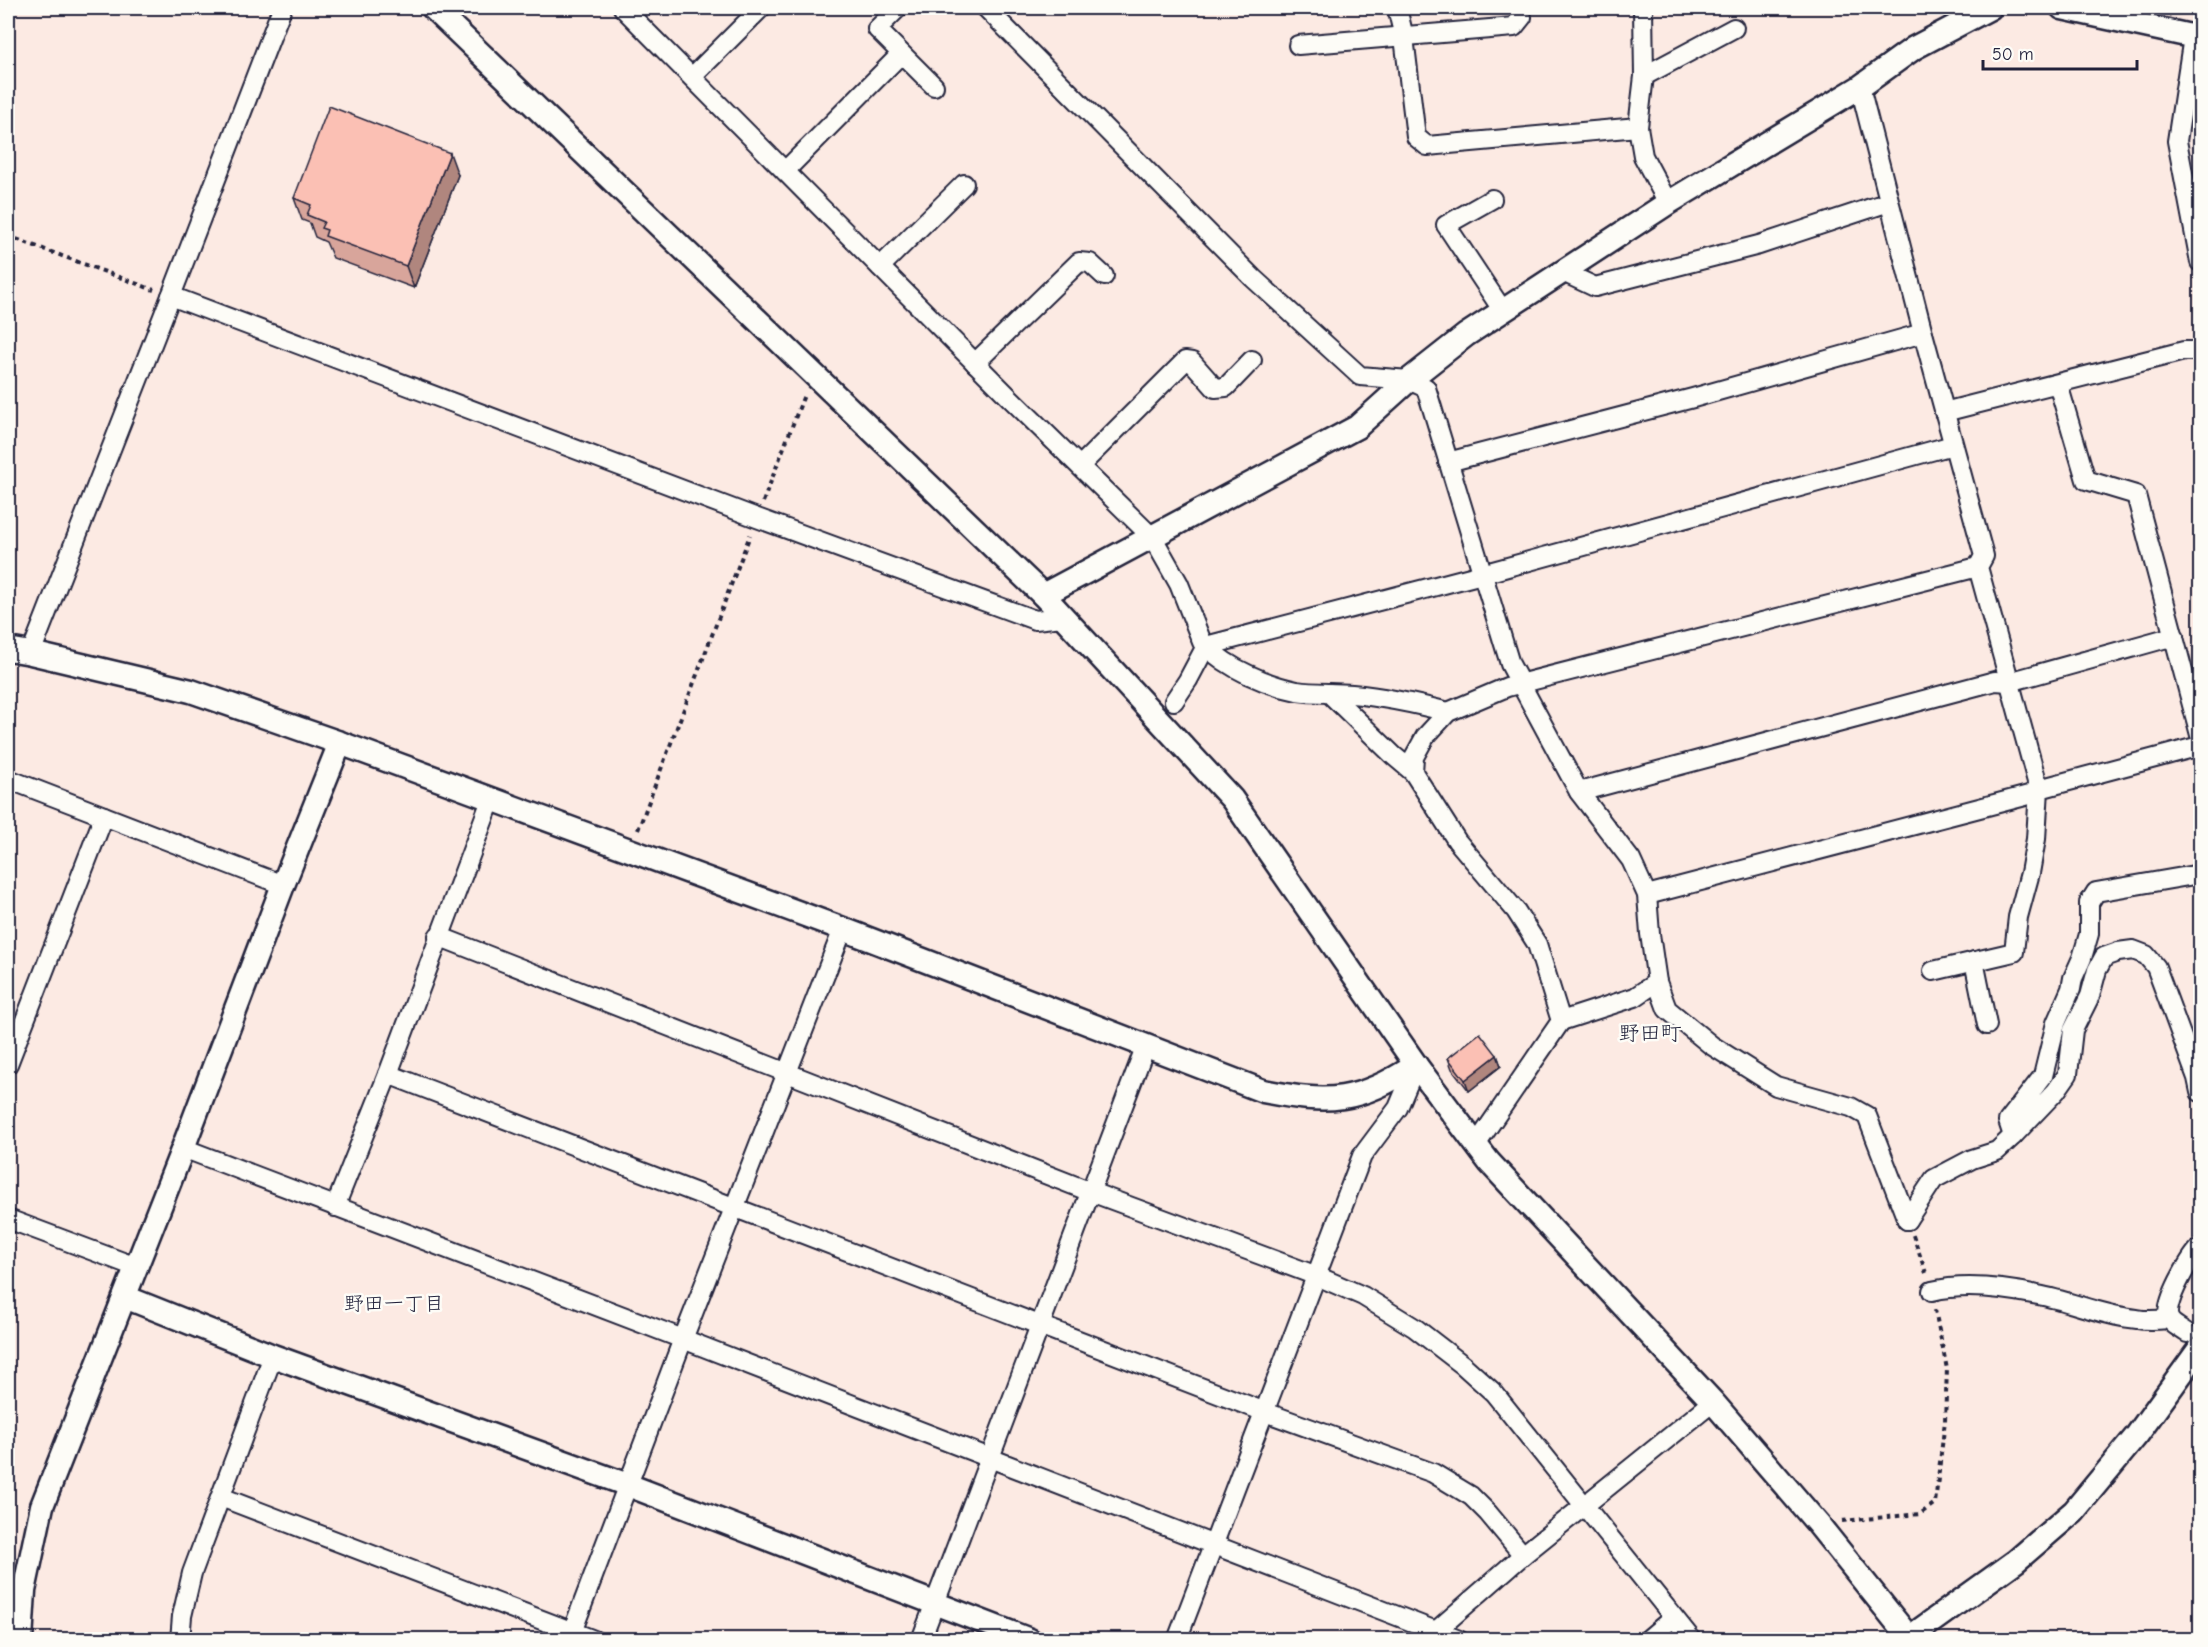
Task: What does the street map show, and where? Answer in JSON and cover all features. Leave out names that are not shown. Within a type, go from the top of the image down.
[{"type":"street","points":[[31,653],[282,8]]},
{"type":"street","points":[[433,8],[1043,595],[1232,799],[1416,1065],[1489,1162],[1713,1402],[1818,1524],[1909,1639],[2016,1562],[2074,1512],[2137,1435],[2196,1349],[2169,1320],[2168,1314],[2176,1285],[2200,1248]]},
{"type":"street","points":[[623,8],[975,363],[1153,538],[1179,584],[1202,642],[1221,660],[1271,684],[1298,691],[1397,700],[1448,712]]},
{"type":"street","points":[[692,77],[761,8]]},
{"type":"street","points":[[898,8],[877,29],[934,86]]},
{"type":"street","points":[[986,8],[1253,278],[1360,376],[1409,380],[1426,388],[1510,664],[1579,792],[1631,860],[1647,895],[1657,982],[1667,1009],[1711,1045],[1776,1086],[1851,1107],[1867,1116],[1907,1220]]},
{"type":"street","points":[[1397,8],[1404,37],[1416,137],[1427,146],[1638,127]]},
{"type":"street","points":[[1298,45],[1514,27],[1522,17],[1520,8]]},
{"type":"street","points":[[1645,8],[1644,76],[1638,127],[1643,156],[1668,203]]},
{"type":"street","points":[[1043,595],[1357,427],[1409,380],[1466,335],[1668,203],[1860,87],[1914,48],[1990,8]]},
{"type":"street","points":[[2062,8],[2197,38],[2177,141],[2200,262]]},
{"type":"street","points":[[1644,76],[1734,28]]},
{"type":"street","points":[[785,171],[901,54]]},
{"type":"street","points":[[1860,87],[1923,333],[1984,555],[1978,567],[2039,789],[2036,839],[2018,917],[2014,952],[1933,971]]},
{"type":"street","points":[[880,267],[964,184]]},
{"type":"street","points":[[1492,199],[1446,225],[1503,311]]},
{"type":"street","points":[[1563,272],[1595,287],[1759,245],[1889,202]]},
{"type":"street","points":[[975,363],[1079,262],[1090,263],[1104,276]]},
{"type":"street","points":[[171,296],[757,518],[1035,620],[1063,617]]},
{"type":"street","points":[[1448,462],[1693,398],[1923,333]]},
{"type":"street","points":[[1944,412],[2184,351],[2200,351]]},
{"type":"street","points":[[1080,466],[1185,361],[1192,362],[1215,388],[1226,387],[1252,360]]},
{"type":"street","points":[[2058,384],[2086,480],[2136,495],[2200,735]]},
{"type":"street","points":[[1174,701],[1206,646],[1482,574],[1953,445]]},
{"type":"street","points":[[1413,772],[1414,757],[1425,737],[1448,712],[1507,687],[1978,567]]},
{"type":"street","points":[[1579,792],[1995,681],[2009,682],[2174,636]]},
{"type":"street","points":[[8,649],[191,691],[340,743],[843,929],[1263,1091],[1304,1099],[1333,1100],[1368,1092],[1394,1080],[1416,1065]]},
{"type":"street","points":[[1329,693],[1413,772],[1457,841],[1516,911],[1537,944],[1561,1021]]},
{"type":"street","points":[[21,1640],[24,1591],[42,1506],[340,743]]},
{"type":"street","points":[[1647,895],[2029,795],[2039,789],[2200,746]]},
{"type":"street","points":[[8,779],[283,885]]},
{"type":"street","points":[[335,1207],[388,1074],[491,800]]},
{"type":"street","points":[[8,1064],[104,816]]},
{"type":"street","points":[[2013,1136],[2008,1121],[2043,1076],[2056,1023],[2071,988],[2089,934],[2089,903],[2096,892],[2200,874]]},
{"type":"street","points":[[571,1635],[734,1206],[843,929]]},
{"type":"street","points":[[438,936],[1091,1192],[1317,1276],[1372,1302],[1415,1328],[1463,1365],[1494,1393],[1692,1640]]},
{"type":"street","points":[[1907,1220],[1934,1179],[1972,1159],[1997,1151],[2056,1090],[2068,1074],[2073,1030],[2090,996],[2097,969],[2104,957],[2133,950],[2146,955],[2157,967],[2200,1092]]},
{"type":"street","points":[[1974,961],[1987,1025]]},
{"type":"street","points":[[1476,1145],[1561,1021],[1635,997],[1657,982]]},
{"type":"street","points":[[921,1640],[1146,1045]]},
{"type":"street","points":[[1177,1640],[1362,1156],[1398,1108],[1416,1065]]},
{"type":"street","points":[[388,1074],[1265,1412],[1433,1473],[1471,1496],[1523,1555]]},
{"type":"street","points":[[183,1148],[1459,1640]]},
{"type":"street","points":[[8,1219],[136,1268]]},
{"type":"street","points":[[1932,1291],[1947,1288],[1991,1288],[2038,1295],[2128,1318],[2169,1320]]},
{"type":"street","points":[[125,1297],[273,1356],[628,1485],[1030,1640]]},
{"type":"street","points":[[180,1640],[182,1616],[192,1573],[273,1356]]},
{"type":"street","points":[[1436,1631],[1523,1555],[1713,1402]]},
{"type":"street","points":[[221,1497],[571,1635],[594,1640]]},
{"type":"street","points":[[1647,1640],[1673,1618]]},
{"type":"path","points":[[8,236],[171,296]]},
{"type":"path","points":[[630,851],[813,373]]},
{"type":"path","points":[[1818,1524],[1920,1514],[1935,1503],[1945,1421],[1947,1370],[1932,1291],[1907,1220]]},
{"type":"building","points":[[329,106],[450,153],[406,266],[325,236],[327,230],[321,228],[324,222],[307,215],[311,205],[294,198]]},
{"type":"building","points":[[1480,1033],[1497,1055],[1465,1080],[1448,1058]]},
{"type":"district","name":"野田町","points":[[1650,1033]]},
{"type":"district","name":"野田一丁目","points":[[394,1303]]}]
